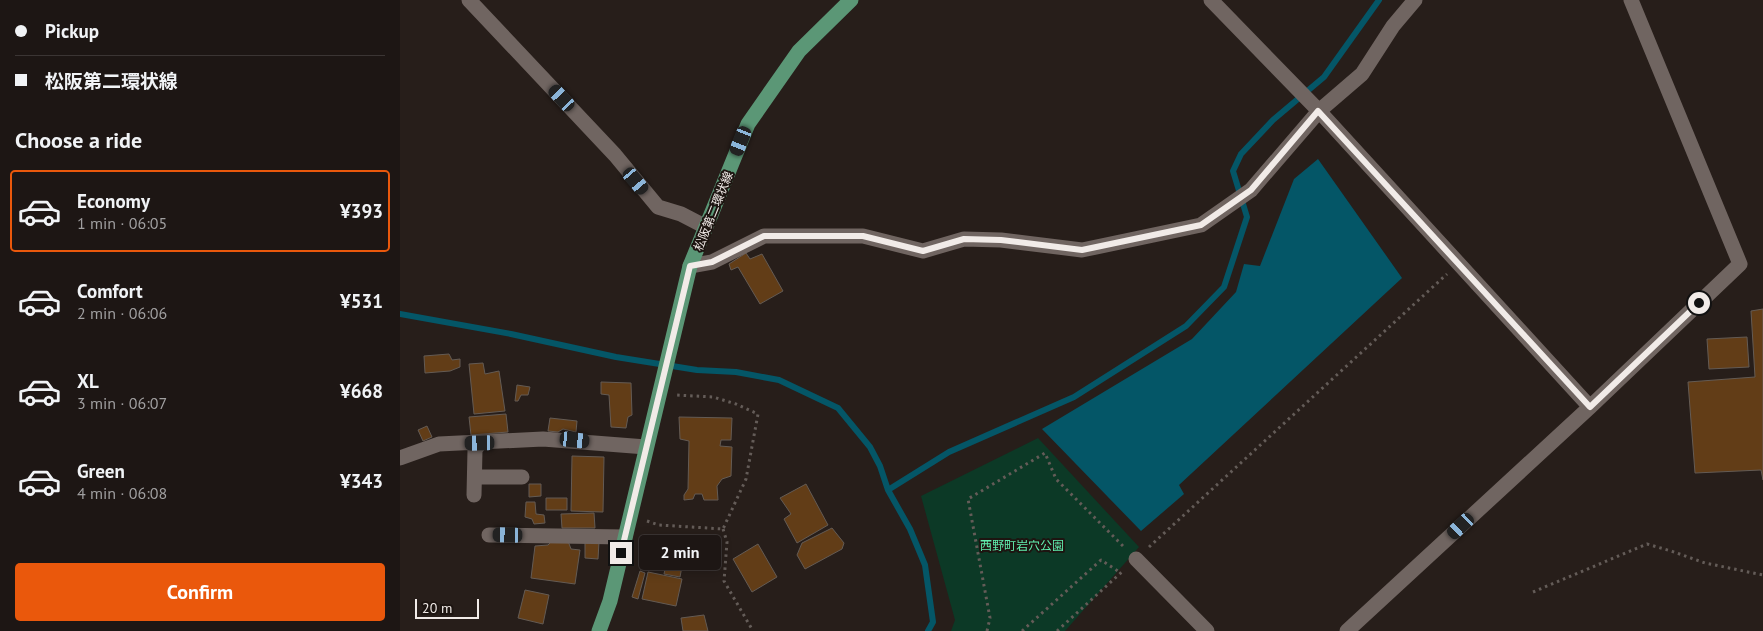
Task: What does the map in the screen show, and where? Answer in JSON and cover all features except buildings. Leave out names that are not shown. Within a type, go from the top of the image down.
[{"type":"main road","name":"松阪第二環状線","points":[[599,631],[610,601],[690,266],[748,124],[798,51],[851,0]]},
{"type":"street","points":[[469,0],[615,155],[658,207],[681,214],[706,227]]},
{"type":"street","points":[[1211,0],[1318,111],[1590,407]]},
{"type":"street","points":[[690,266],[712,262],[764,236],[863,236],[923,251],[964,239],[1001,240],[1082,250],[1201,225],[1251,190],[1318,111],[1362,74],[1393,26],[1415,0]]},
{"type":"street","points":[[1347,631],[1590,407],[1740,264],[1631,0]]},
{"type":"street","points":[[400,458],[439,444],[543,438],[646,447]]},
{"type":"street","points":[[474,495],[475,450],[480,443]]},
{"type":"street","points":[[474,477],[522,477]]},
{"type":"street","points":[[489,535],[625,537]]},
{"type":"street","points":[[1136,559],[1207,631]]},
{"type":"path","points":[[1057,631],[1458,264]]},
{"type":"path","points":[[658,396],[713,397],[736,404],[758,414],[746,479],[723,529],[727,542],[724,581],[753,631]]},
{"type":"path","points":[[987,631],[990,618],[968,499],[1045,453],[1056,479],[1136,559]]},
{"type":"path","points":[[629,516],[659,525],[723,529]]},
{"type":"path","points":[[1533,592],[1647,544],[1705,564],[1763,575]]},
{"type":"path","points":[[1022,631],[1101,560],[1121,573]]},
{"type":"green space","name":"西野町岩穴公園","points":[[1038,438],[1139,547],[1065,631],[951,631],[955,620],[921,496]]},
{"type":"water","points":[[1318,159],[1402,278],[1179,485],[1184,494],[1141,531],[1042,429],[1192,339],[1236,292],[1244,264],[1260,266],[1294,179]]},
{"type":"waterway","points":[[928,631],[933,622],[925,565],[910,529],[888,490],[949,452],[1074,397],[1186,326],[1224,287],[1247,217],[1233,171],[1241,154],[1273,120],[1324,77],[1379,0]]},
{"type":"waterway","points":[[400,314],[511,334],[616,357],[697,370],[736,372],[779,380],[838,408],[870,447],[880,466],[888,490]]},
{"type":"route","points":[[621,553],[690,266],[712,262],[764,236],[863,236],[923,251],[964,239],[1001,240],[1082,250],[1201,225],[1251,190],[1318,111],[1590,407],[1699,303]]}]
